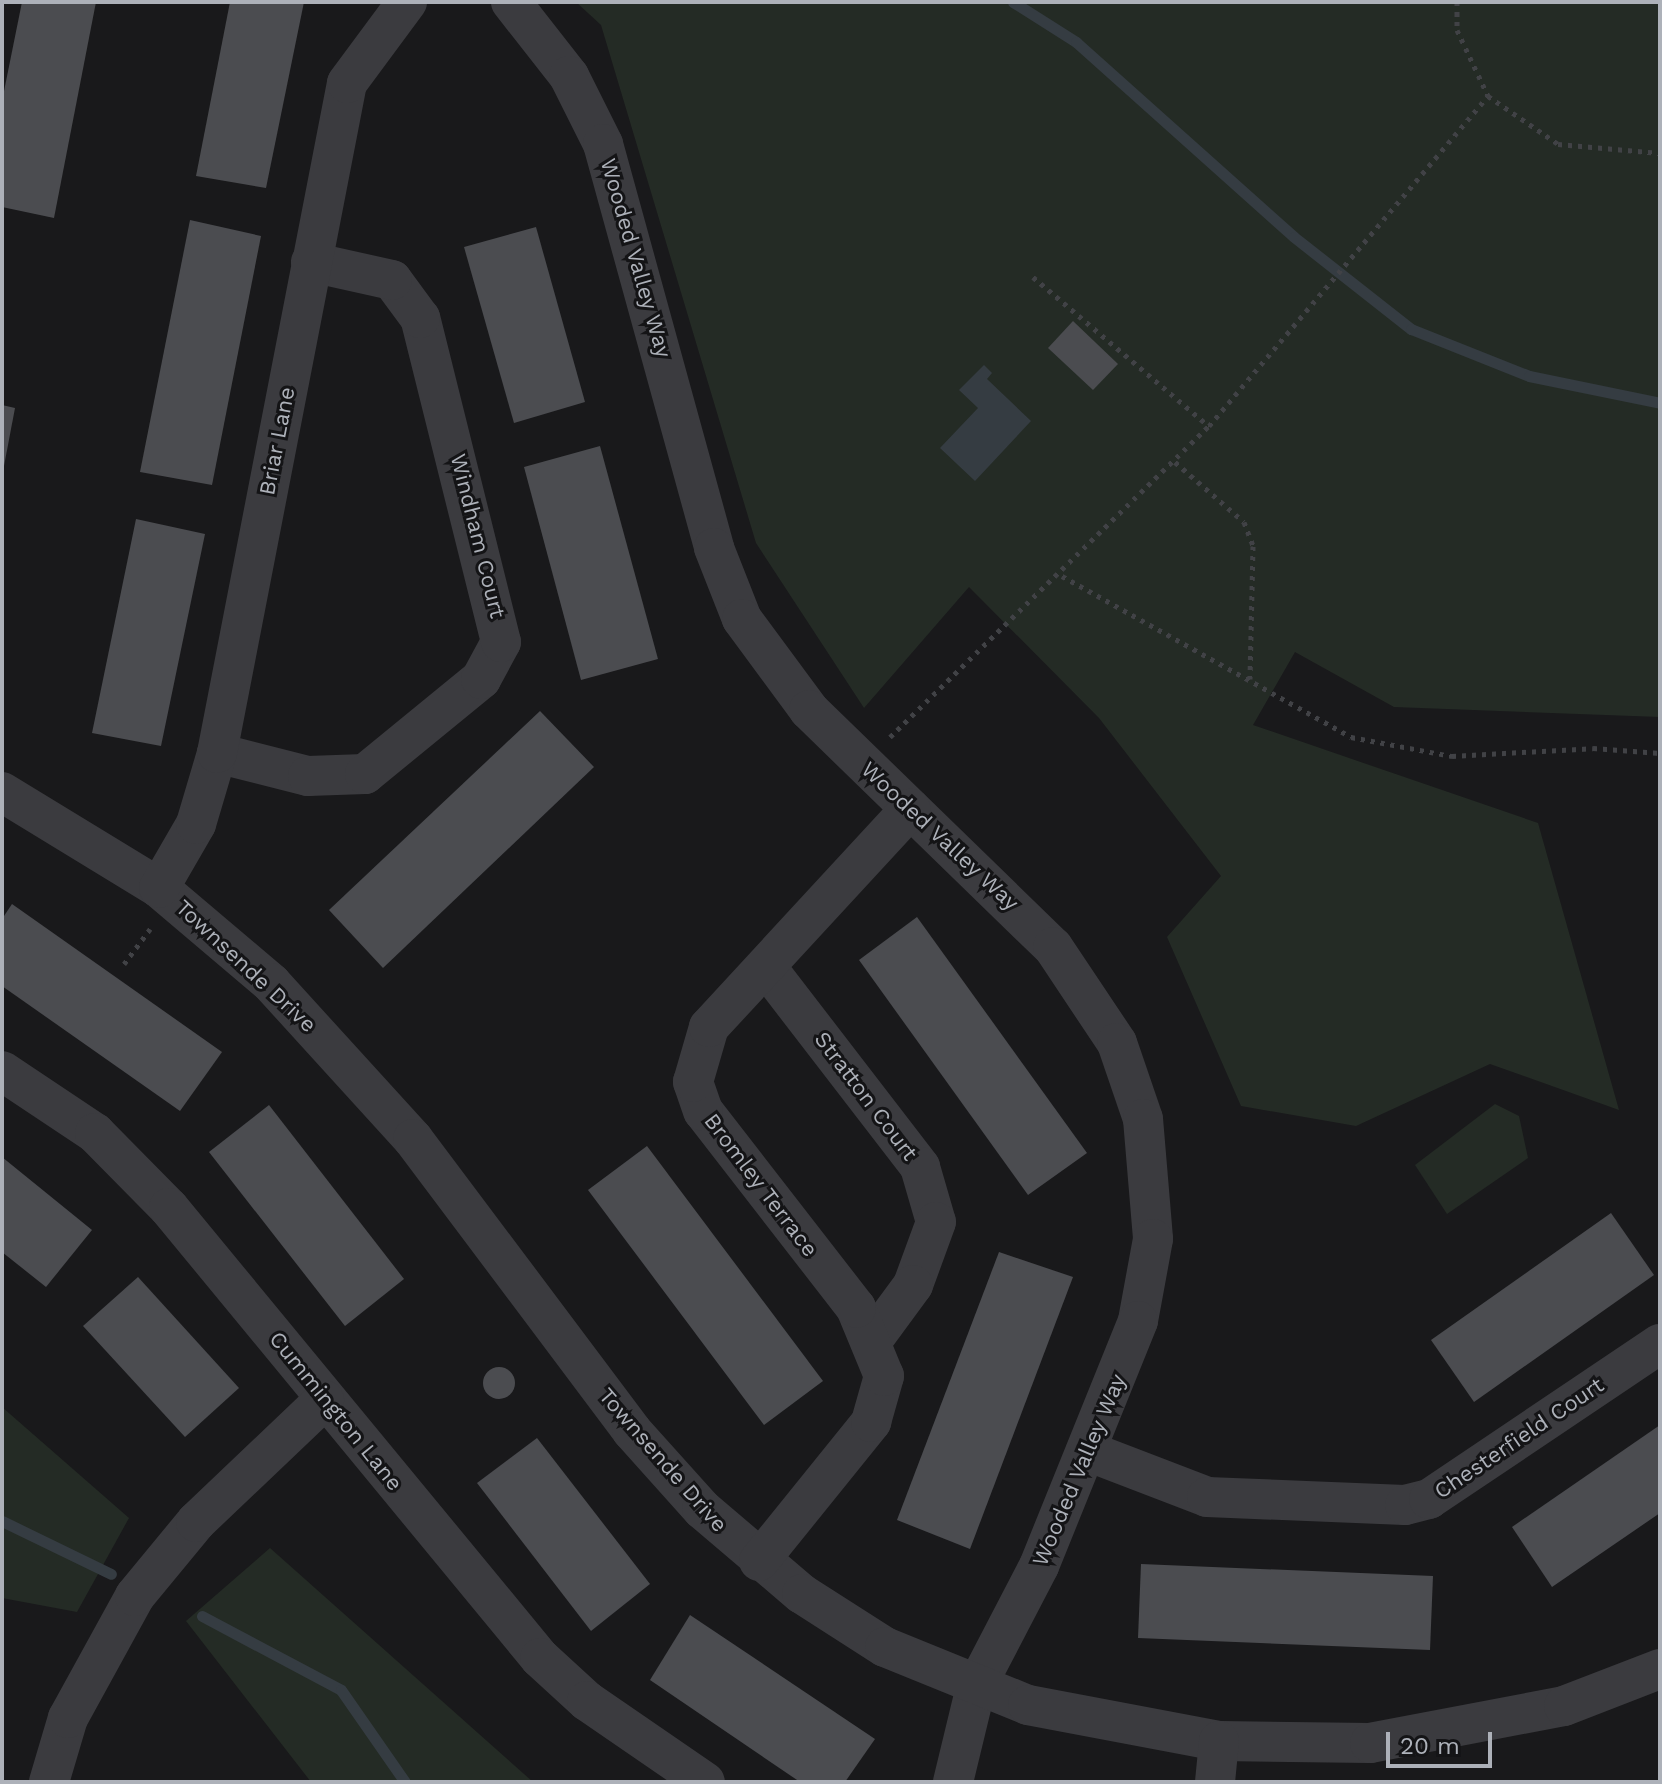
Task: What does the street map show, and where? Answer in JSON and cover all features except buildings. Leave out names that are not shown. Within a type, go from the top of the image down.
[{"type":"street","name":"Briar Lane","points":[[159,888],[196,824],[217,753],[347,83],[407,2]]},
{"type":"street","name":"Wooded Valley Way","points":[[511,2],[569,76],[603,144],[737,608],[783,681],[910,809],[1027,919],[1077,978],[1117,1043],[1143,1119],[1154,1198],[1148,1279],[1090,1452],[976,1687]]},
{"type":"street","name":"Windham Court","points":[[217,753],[308,776],[365,774],[481,679],[501,642],[501,619],[420,318],[392,280],[311,262]]},
{"type":"street","name":"Townsende Drive","points":[[2,792],[159,888],[247,961],[367,1084],[632,1431],[759,1561],[885,1647],[976,1687],[1028,1705],[1219,1741],[1370,1743],[1564,1706],[1660,1669]]},
{"type":"street","name":"Bromley Terrace","points":[[874,1338],[703,1111],[693,1082],[709,1027],[767,968],[910,809]]},
{"type":"street","name":"Stratton Court","points":[[767,968],[920,1167],[932,1208],[936,1222],[913,1285],[874,1338]]},
{"type":"street","name":"Cummington Lane","points":[[2,1071],[122,1158],[229,1277],[324,1400],[540,1658],[587,1701],[705,1782]]},
{"type":"street","points":[[759,1561],[871,1422],[884,1376],[874,1338]]},
{"type":"street","name":"Chesterfield Court","points":[[1090,1452],[1207,1497],[1405,1505],[1429,1499],[1660,1344]]},
{"type":"street","points":[[49,1782],[68,1718],[135,1596],[196,1522],[324,1400]]},
{"type":"street","points":[[953,1782],[976,1687]]},
{"type":"street","points":[[1215,1782],[1219,1741]]},
{"type":"path","points":[[1457,2],[1457,30],[1488,96],[1558,144],[1660,153]]},
{"type":"path","points":[[863,763],[1062,576],[1209,426],[1488,96]]},
{"type":"path","points":[[1033,277],[1209,426]]},
{"type":"path","points":[[1175,462],[1244,522],[1253,546],[1250,679]]},
{"type":"path","points":[[1062,576],[1351,737],[1438,754],[1660,753]]},
{"type":"path","points":[[124,964],[150,928]]},
{"type":"shaded area","points":[[576,2],[1660,2],[1660,717],[1394,707],[1295,652],[1253,725],[1538,823],[1619,1110],[1490,1064],[1356,1126],[1241,1106],[1167,937],[1221,876],[1099,718],[969,587],[864,708],[756,543],[601,25]]},
{"type":"shaded area","points":[[984,365],[992,373],[987,379],[1031,421],[975,481],[940,448],[978,408],[959,390]]},
{"type":"shaded area","points":[[1495,1104],[1519,1116],[1528,1158],[1447,1214],[1415,1165]]},
{"type":"shaded area","points":[[2,1407],[129,1518],[77,1612],[2,1598]]},
{"type":"shaded area","points":[[270,1548],[533,1782],[311,1782],[186,1621]]},
{"type":"waterway","points":[[1013,2],[1076,42],[1294,237],[1411,329],[1529,376],[1660,403]]},
{"type":"waterway","points":[[2,1521],[111,1574]]},
{"type":"waterway","points":[[202,1616],[341,1690],[405,1782]]}]
